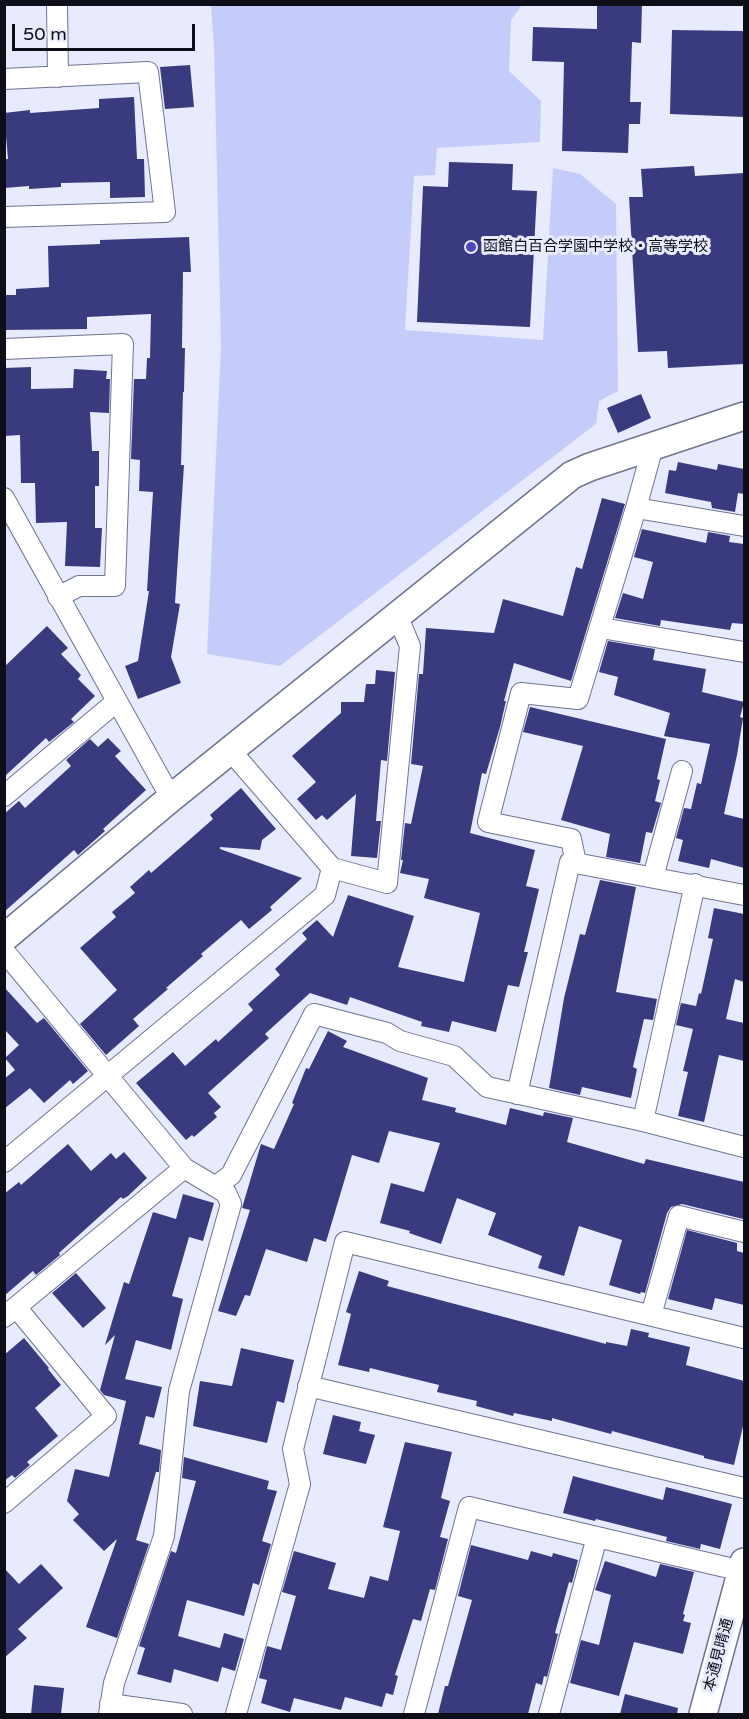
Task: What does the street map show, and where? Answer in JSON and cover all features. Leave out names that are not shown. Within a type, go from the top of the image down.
[{"type":"street","points":[[57,4],[58,77]]},
{"type":"street","points":[[4,79],[148,72],[165,212],[4,217]]},
{"type":"street","points":[[4,349],[123,344],[115,586],[79,586],[58,597]]},
{"type":"street","points":[[4,938],[171,798],[572,475],[744,416]]},
{"type":"street","points":[[576,863],[571,839],[488,822],[521,693],[579,699],[653,446]]},
{"type":"street","points":[[6,505],[171,798]]},
{"type":"street","points":[[636,508],[744,526]]},
{"type":"street","points":[[230,750],[332,868],[387,883],[410,646],[397,615]]},
{"type":"street","points":[[601,628],[744,652]]},
{"type":"street","points":[[4,796],[116,702]]},
{"type":"street","points":[[653,877],[682,771]]},
{"type":"street","points":[[517,1094],[570,862],[744,894]]},
{"type":"street","points":[[4,1162],[325,895],[332,868]]},
{"type":"street","points":[[643,1121],[695,884]]},
{"type":"street","points":[[4,951],[184,1168],[226,1193],[231,1203],[179,1391],[164,1536],[114,1683],[109,1709],[182,1714]]},
{"type":"street","points":[[216,1186],[231,1175],[314,1014],[387,1033],[400,1041],[454,1056],[487,1087],[643,1121],[744,1148]]},
{"type":"street","points":[[4,1503],[106,1416],[10,1312],[184,1168]]},
{"type":"street","points":[[651,1315],[679,1216],[744,1232]]},
{"type":"street","points":[[236,1714],[300,1484],[293,1449],[345,1242],[744,1338]]},
{"type":"street","points":[[308,1386],[744,1488]]},
{"type":"street","points":[[414,1714],[470,1507],[597,1537],[743,1566]]},
{"type":"street","points":[[549,1714],[597,1537]]},
{"type":"street","name":"本通見晴通","points":[[703,1714],[743,1566]]},
{"type":"shaded area","name":"函館白百合学園中学校・高等学校","points":[[211,5],[522,5],[511,20],[509,71],[541,101],[540,142],[437,148],[435,175],[414,176],[405,330],[543,340],[553,168],[580,174],[616,204],[618,391],[599,401],[596,424],[280,666],[207,654],[221,346]]},
{"type":"building","points":[[597,4],[642,4],[641,43],[632,42],[630,102],[641,102],[640,124],[629,124],[628,153],[562,151],[564,62],[532,61],[533,27],[597,29]]},
{"type":"building","points":[[672,30],[744,31],[744,117],[670,114]]},
{"type":"building","points":[[190,65],[194,107],[165,109],[160,67]]},
{"type":"building","points":[[134,97],[137,159],[144,159],[145,197],[110,198],[110,182],[61,183],[61,187],[29,189],[29,186],[4,188],[4,159],[8,159],[4,113],[99,108],[99,99]]},
{"type":"building","points":[[449,162],[513,164],[512,190],[537,191],[530,327],[417,322],[423,186],[448,187]]},
{"type":"building","points":[[694,166],[695,176],[744,173],[744,364],[668,368],[667,351],[638,352],[629,197],[643,197],[641,169]]},
{"type":"building","points":[[189,237],[191,272],[183,272],[182,348],[185,348],[181,465],[184,465],[175,603],[180,604],[171,657],[181,683],[138,699],[125,666],[138,661],[149,591],[147,591],[153,492],[139,491],[140,460],[131,459],[134,379],[146,379],[147,358],[150,358],[151,314],[87,317],[87,329],[4,330],[4,295],[16,295],[16,289],[49,287],[48,246],[100,244],[100,240]]},
{"type":"building","points":[[31,367],[31,389],[73,388],[74,369],[107,371],[106,379],[110,379],[109,413],[90,412],[92,451],[99,451],[99,486],[95,486],[95,528],[102,528],[100,567],[65,566],[67,522],[36,523],[35,483],[21,483],[20,435],[4,436],[4,368]]},
{"type":"building","points":[[641,394],[651,418],[618,433],[607,408]]},
{"type":"building","points":[[678,462],[717,470],[718,464],[744,469],[744,494],[738,493],[735,512],[712,508],[711,502],[665,493],[669,470],[676,471]]},
{"type":"building","points":[[602,498],[625,504],[571,681],[514,663],[500,727],[486,774],[482,773],[470,833],[535,850],[526,886],[539,889],[524,952],[528,952],[519,987],[508,985],[496,1032],[452,1021],[449,1032],[421,1026],[422,1022],[350,997],[347,1005],[310,993],[265,1034],[269,1038],[208,1093],[221,1107],[214,1113],[217,1117],[194,1137],[192,1135],[186,1140],[136,1083],[173,1052],[185,1066],[216,1039],[218,1042],[253,1010],[248,1004],[280,975],[275,969],[307,939],[302,933],[317,920],[333,937],[348,895],[414,916],[398,967],[464,982],[480,913],[424,898],[429,879],[400,873],[405,823],[411,824],[423,766],[411,764],[419,674],[423,674],[426,628],[494,633],[503,599],[563,616],[576,567],[582,569]]},
{"type":"building","points":[[642,529],[706,543],[708,532],[730,536],[729,542],[744,544],[744,624],[732,623],[730,630],[661,620],[660,626],[615,618],[623,593],[643,599],[653,562],[634,557]]},
{"type":"building","points":[[47,626],[68,648],[61,654],[81,675],[78,679],[95,696],[71,719],[74,722],[49,742],[46,738],[4,777],[4,667]]},
{"type":"building","points":[[608,641],[655,649],[653,660],[706,669],[702,692],[744,702],[740,717],[743,718],[737,755],[724,814],[744,819],[744,868],[711,859],[709,868],[678,861],[683,840],[676,838],[684,808],[691,809],[697,783],[701,784],[710,744],[664,736],[670,713],[614,695],[618,677],[599,672]]},
{"type":"building","points":[[376,670],[395,672],[387,761],[381,760],[376,821],[381,821],[377,858],[351,856],[356,794],[327,820],[322,815],[316,820],[297,799],[316,782],[292,756],[341,713],[341,702],[364,702],[366,684],[375,684]]},
{"type":"building","points":[[530,707],[666,739],[657,779],[660,780],[655,801],[661,803],[652,833],[646,832],[640,863],[606,857],[610,834],[561,820],[583,746],[523,732]]},
{"type":"building","points":[[108,738],[121,751],[115,756],[146,790],[78,855],[74,850],[4,912],[4,814],[19,801],[25,808],[71,766],[66,760],[90,739],[98,747]]},
{"type":"building","points":[[241,788],[276,829],[262,840],[260,850],[220,847],[220,849],[302,878],[270,907],[272,910],[249,929],[241,920],[201,954],[203,956],[133,1019],[139,1026],[106,1055],[80,1024],[117,990],[80,948],[116,917],[112,912],[135,893],[130,887],[149,870],[151,873],[213,819],[210,815]]},
{"type":"building","points":[[600,880],[636,887],[616,992],[657,999],[653,1020],[644,1019],[633,1067],[637,1069],[631,1098],[582,1087],[580,1095],[549,1088],[564,998],[580,934],[585,935]]},
{"type":"building","points":[[714,908],[744,914],[744,982],[735,979],[726,1019],[744,1023],[744,1061],[719,1055],[704,1122],[678,1116],[688,1072],[683,1071],[693,1029],[676,1025],[681,1003],[696,1006],[699,993],[701,994],[713,939],[708,938]]},
{"type":"building","points":[[4,987],[37,1023],[44,1018],[88,1071],[73,1084],[70,1080],[44,1103],[30,1088],[4,1109],[4,1079],[15,1070],[5,1058],[19,1045],[4,1029]]},
{"type":"building","points":[[328,1031],[347,1041],[343,1047],[428,1078],[422,1100],[456,1108],[455,1112],[506,1125],[510,1108],[543,1116],[544,1112],[573,1118],[567,1142],[644,1164],[646,1159],[744,1182],[743,1219],[682,1204],[671,1207],[667,1213],[645,1293],[640,1294],[609,1285],[622,1240],[579,1226],[564,1276],[538,1268],[542,1256],[488,1235],[496,1213],[457,1198],[441,1244],[409,1233],[410,1231],[380,1223],[391,1183],[424,1192],[440,1143],[389,1131],[379,1163],[352,1155],[326,1242],[314,1238],[307,1262],[266,1249],[250,1296],[245,1295],[236,1316],[218,1311],[250,1210],[242,1208],[261,1144],[274,1149],[294,1104],[292,1103],[306,1068],[309,1069]]},
{"type":"building","points":[[68,1144],[91,1171],[111,1153],[116,1159],[124,1152],[147,1178],[128,1196],[123,1199],[121,1197],[36,1275],[33,1271],[4,1296],[4,1194],[19,1182],[21,1185]]},
{"type":"building","points":[[183,1194],[214,1203],[203,1241],[189,1237],[172,1296],[183,1299],[171,1350],[136,1340],[125,1379],[162,1387],[154,1418],[146,1416],[139,1444],[161,1450],[159,1472],[156,1472],[136,1540],[149,1544],[117,1638],[86,1627],[117,1539],[104,1551],[73,1520],[79,1514],[67,1501],[75,1469],[109,1477],[126,1401],[104,1395],[100,1390],[115,1335],[105,1345],[124,1282],[129,1284],[153,1212],[176,1219]]},
{"type":"building","points":[[687,1230],[737,1243],[737,1251],[744,1253],[744,1305],[715,1298],[712,1310],[668,1299]]},
{"type":"building","points":[[359,1271],[389,1281],[387,1286],[606,1344],[606,1342],[627,1346],[631,1329],[649,1333],[648,1337],[690,1347],[686,1365],[744,1381],[744,1422],[734,1465],[612,1431],[611,1434],[552,1418],[552,1421],[514,1413],[513,1416],[476,1406],[477,1401],[437,1392],[439,1385],[370,1368],[369,1372],[338,1365],[351,1314],[346,1312]]},
{"type":"building","points":[[76,1273],[106,1308],[83,1328],[52,1293]]},
{"type":"building","points":[[24,1338],[61,1385],[35,1408],[58,1436],[27,1462],[30,1465],[15,1478],[12,1475],[4,1481],[4,1355]]},
{"type":"building","points":[[241,1348],[294,1360],[284,1403],[277,1401],[267,1443],[193,1426],[200,1381],[232,1386]]},
{"type":"building","points":[[333,1415],[361,1422],[359,1431],[375,1435],[366,1464],[323,1454]]},
{"type":"building","points":[[405,1442],[452,1452],[441,1498],[450,1501],[440,1537],[448,1539],[435,1590],[430,1589],[421,1621],[413,1619],[395,1675],[398,1676],[393,1695],[386,1693],[382,1707],[345,1697],[341,1710],[294,1698],[290,1712],[261,1703],[267,1680],[259,1678],[267,1646],[281,1650],[296,1596],[282,1592],[294,1551],[336,1563],[328,1589],[364,1598],[370,1576],[388,1581],[400,1531],[383,1527]]},
{"type":"building","points":[[184,1457],[269,1481],[267,1489],[277,1491],[262,1541],[271,1544],[259,1585],[253,1583],[244,1616],[187,1600],[178,1636],[220,1648],[224,1633],[244,1639],[235,1671],[222,1667],[218,1682],[174,1669],[171,1683],[137,1674],[145,1648],[139,1646],[171,1551],[176,1553],[196,1481],[182,1478]]},
{"type":"building","points":[[573,1476],[663,1500],[666,1487],[732,1504],[720,1549],[701,1544],[700,1549],[666,1541],[667,1537],[563,1513]]},
{"type":"building","points":[[471,1545],[528,1560],[531,1551],[552,1557],[553,1553],[578,1560],[572,1583],[569,1582],[555,1633],[558,1634],[547,1677],[544,1676],[542,1685],[536,1683],[528,1714],[438,1714],[472,1600],[458,1596]]},
{"type":"building","points":[[605,1561],[656,1577],[660,1564],[694,1572],[683,1614],[685,1615],[683,1621],[691,1623],[683,1654],[634,1642],[619,1696],[570,1683],[581,1640],[599,1645],[611,1595],[595,1590]]},
{"type":"building","points":[[41,1564],[63,1588],[18,1629],[27,1638],[4,1658],[4,1568],[19,1584]]},
{"type":"building","points":[[34,1685],[64,1688],[61,1714],[31,1714]]},
{"type":"building","points":[[625,1694],[678,1708],[677,1714],[620,1714]]},
{"type":"place","name":"函館白百合学園中学校・高等学校","points":[[471,247]]}]
